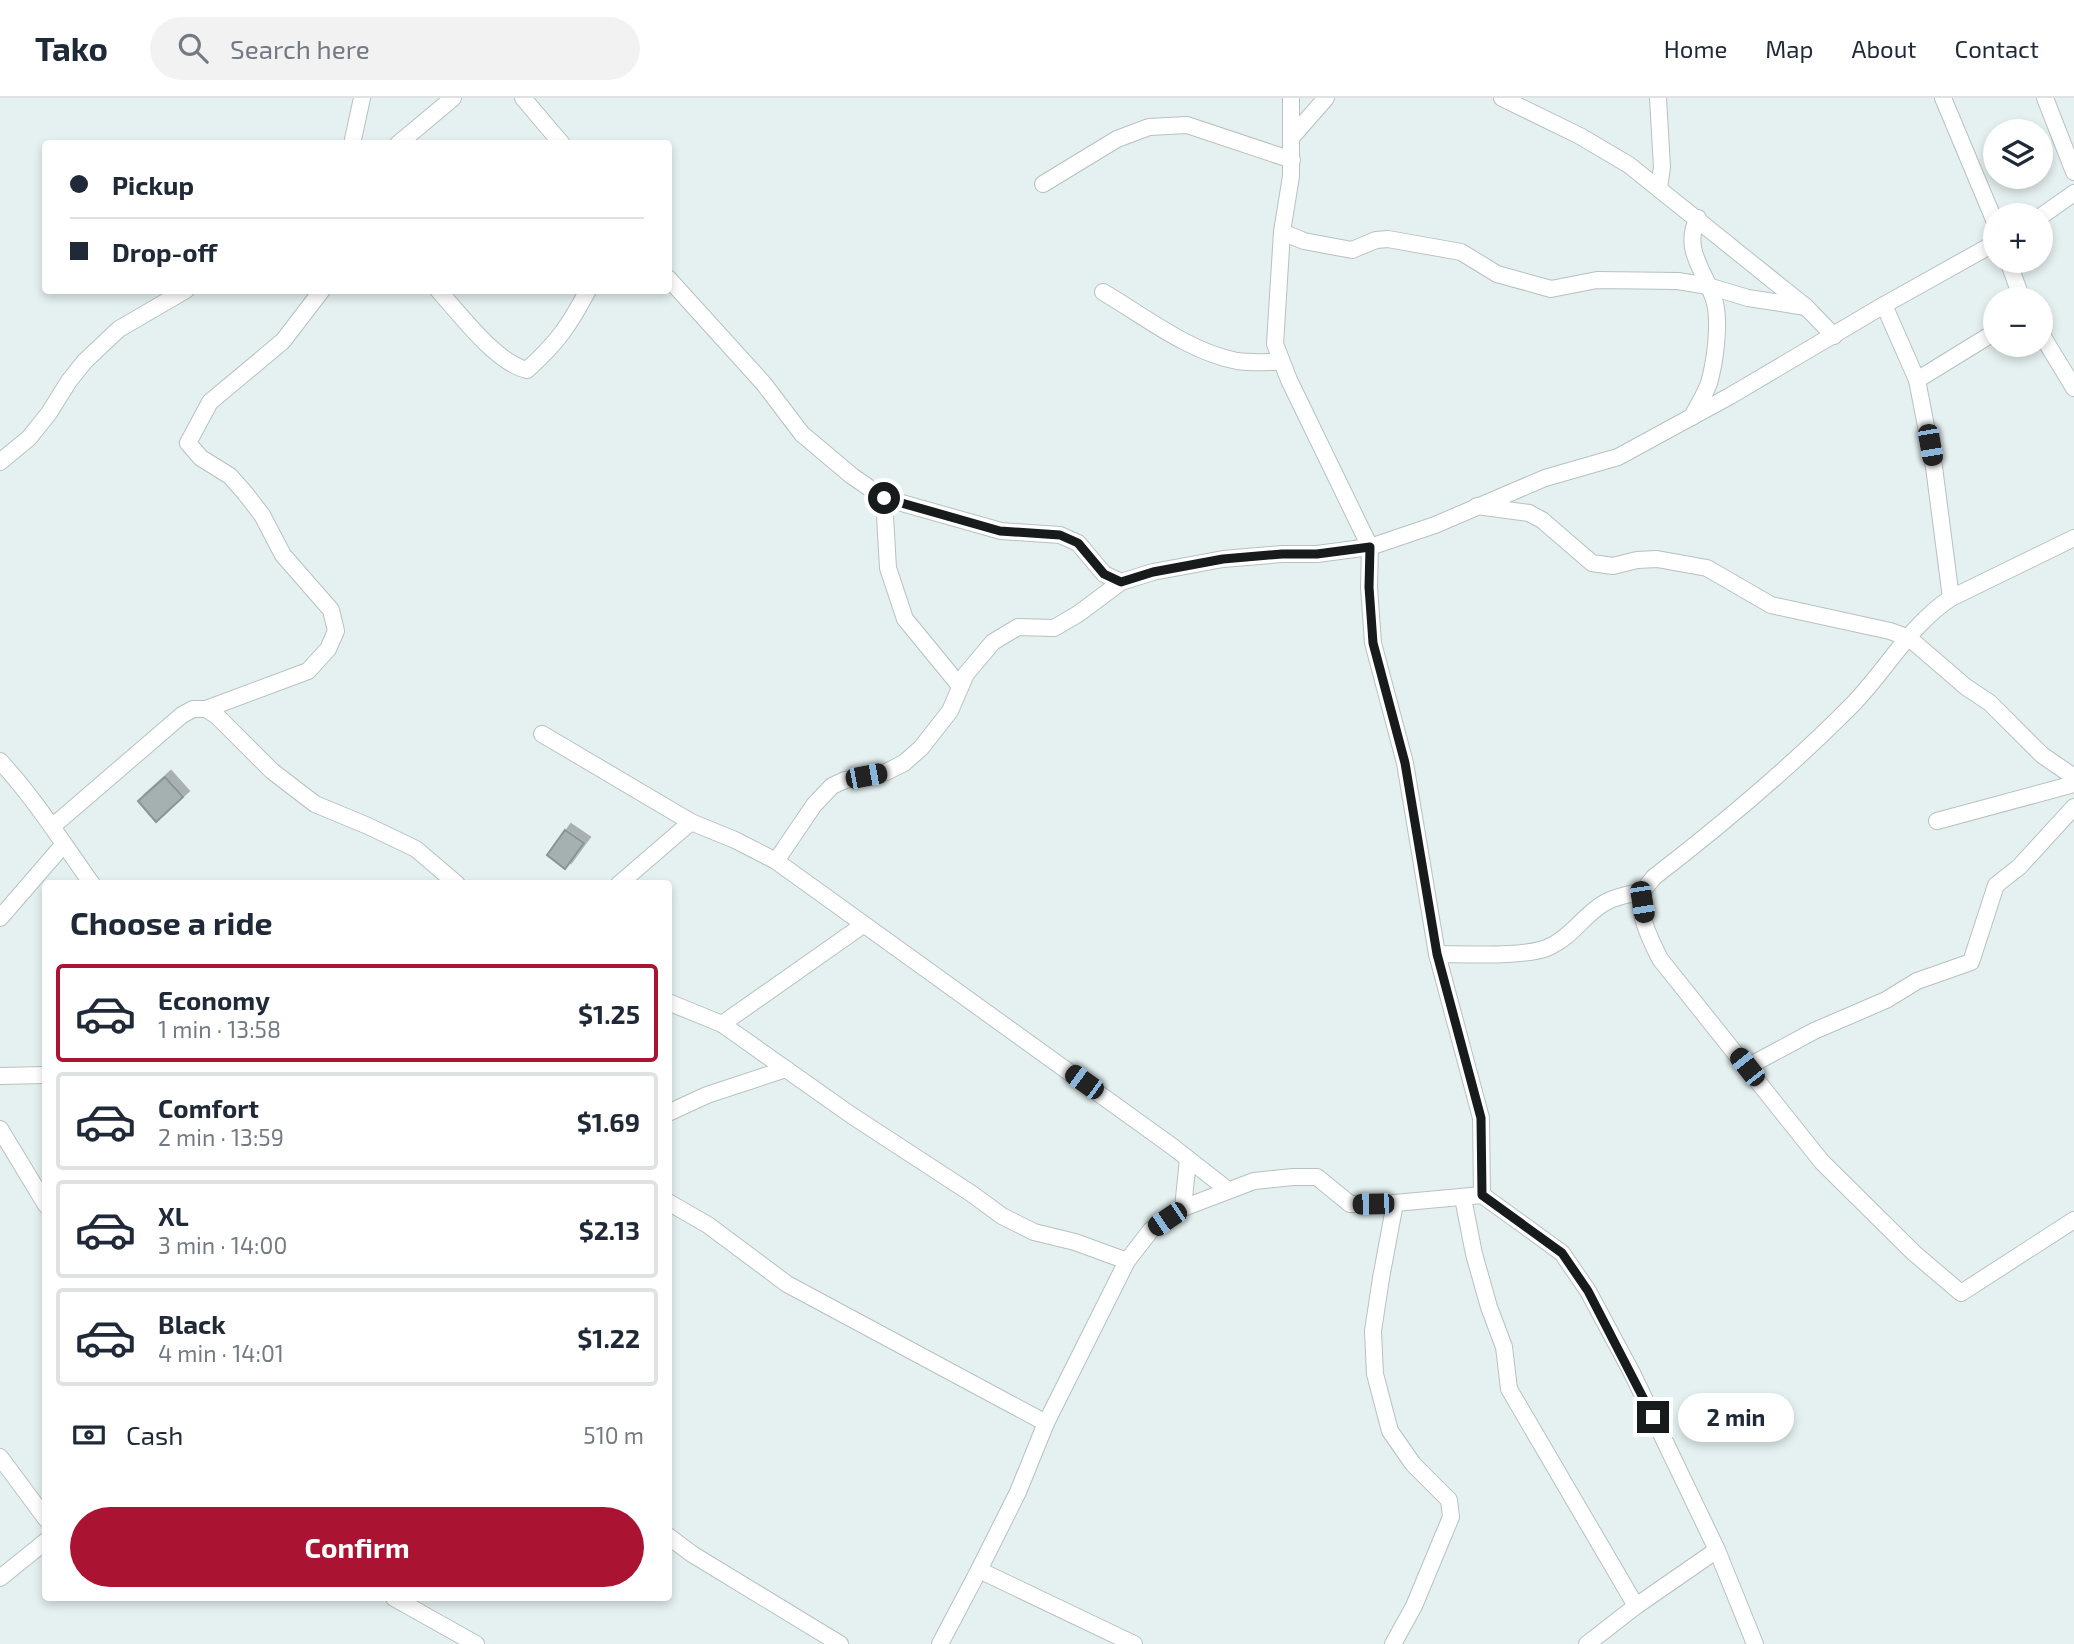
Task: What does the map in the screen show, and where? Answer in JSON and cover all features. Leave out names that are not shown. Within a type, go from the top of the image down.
[{"type":"street","points":[[353,140],[362,98]]},
{"type":"street","points":[[403,140],[453,98]]},
{"type":"street","points":[[523,98],[559,140]]},
{"type":"street","points":[[1291,98],[1292,160],[1282,232],[1275,344],[1280,362],[1370,547],[1369,587],[1373,643],[1405,763],[1437,954],[1481,1118],[1482,1195]]},
{"type":"street","points":[[1291,138],[1326,98]]},
{"type":"street","points":[[1502,98],[1580,136],[1629,165],[1806,307],[1834,336]]},
{"type":"street","points":[[1658,98],[1662,167],[1659,188]]},
{"type":"street","points":[[1943,98],[1987,203]]},
{"type":"street","points":[[2045,98],[2074,172]]},
{"type":"street","points":[[1043,184],[1117,139],[1149,127],[1187,125],[1292,160]]},
{"type":"street","points":[[2053,208],[2074,192]]},
{"type":"street","points":[[1692,417],[1709,384],[1718,329],[1715,304],[1692,247],[1691,231],[1698,218]]},
{"type":"street","points":[[1282,232],[1304,241],[1352,250],[1376,240],[1388,239],[1454,250],[1497,274],[1551,289],[1597,280],[1678,281],[1748,298],[1806,307]]},
{"type":"street","points":[[776,861],[814,805],[832,786],[845,780],[886,772],[904,763],[921,748],[950,711],[966,674],[993,642],[1018,627],[1054,628],[1121,582],[1153,572],[1223,559],[1317,554],[1370,547],[1435,525],[1545,478],[1618,457],[1983,250]]},
{"type":"street","points":[[672,282],[764,384],[802,434],[852,476],[884,498],[1000,531],[1060,535],[1078,543],[1104,574],[1121,582]]},
{"type":"street","points":[[1103,292],[1209,352],[1238,361],[1280,362]]},
{"type":"street","points":[[0,462],[29,438],[85,361],[119,329],[179,294]]},
{"type":"street","points":[[53,825],[182,715],[193,709],[206,709],[308,671],[328,649],[336,631],[331,610],[283,555],[262,515],[245,493],[230,476],[201,458],[188,443],[210,402],[283,341],[319,294]]},
{"type":"street","points":[[442,294],[487,343],[514,367],[527,370],[551,349],[568,328],[586,294]]},
{"type":"street","points":[[1884,305],[1917,380],[1934,467],[1951,598]]},
{"type":"street","points":[[1917,380],[1983,339]]},
{"type":"street","points":[[2053,353],[2074,388]]},
{"type":"street","points":[[884,498],[888,568],[905,619],[960,686]]},
{"type":"street","points":[[1475,506],[1529,513],[1542,520],[1592,563],[1613,566],[1637,560],[1657,559],[1707,568],[1771,605],[1891,631],[1909,638],[1966,687],[1990,703],[2042,755],[2074,777]]},
{"type":"street","points":[[2074,538],[1951,598],[1936,608],[1876,680],[1774,781],[1654,877],[1643,891],[1642,902],[1646,932],[1660,959],[1822,1162],[1914,1253],[1961,1293],[2074,1220]]},
{"type":"street","points":[[206,709],[217,716],[272,771],[315,804],[416,849],[452,880]]},
{"type":"street","points":[[542,734],[691,822],[776,861],[1228,1189]]},
{"type":"street","points":[[0,761],[53,825],[89,880]]},
{"type":"street","points":[[1937,821],[2074,785]]},
{"type":"street","points":[[1747,1067],[1814,1031],[1886,1000],[1917,981],[1971,962],[1996,885],[2019,867],[2074,807]]},
{"type":"street","points":[[624,880],[691,822]]},
{"type":"street","points":[[0,918],[64,845]]},
{"type":"street","points":[[1437,954],[1525,952],[1550,947],[1608,900],[1643,891]]},
{"type":"street","points":[[722,1024],[863,925]]},
{"type":"street","points":[[672,1004],[722,1024],[1002,1216],[1034,1232],[1075,1242],[1127,1261]]},
{"type":"street","points":[[672,1110],[708,1095],[786,1069]]},
{"type":"street","points":[[0,1076],[42,1075]]},
{"type":"street","points":[[0,1129],[42,1198]]},
{"type":"street","points":[[1183,1208],[1188,1159]]},
{"type":"street","points":[[940,1644],[979,1570],[1017,1492],[1046,1423],[1127,1261],[1151,1230],[1183,1208],[1228,1189],[1254,1181],[1311,1176],[1322,1179],[1350,1204],[1482,1195],[1562,1253],[1632,1373],[1717,1550],[1755,1644]]},
{"type":"street","points":[[1463,1198],[1474,1254],[1504,1347],[1509,1389],[1636,1606]]},
{"type":"street","points":[[1393,1644],[1414,1606],[1451,1517],[1448,1500],[1413,1464],[1390,1431],[1375,1374],[1373,1331],[1395,1203]]},
{"type":"street","points":[[672,1204],[708,1225],[798,1290],[1046,1423]]},
{"type":"street","points":[[0,1457],[42,1514]]},
{"type":"street","points":[[672,1539],[692,1554],[840,1644]]},
{"type":"street","points":[[0,1578],[42,1544]]},
{"type":"street","points":[[1587,1644],[1717,1550]]},
{"type":"street","points":[[979,1570],[1134,1644]]},
{"type":"street","points":[[399,1601],[476,1644]]},
{"type":"building","points":[[165,777],[183,797],[156,822],[138,801]]},
{"type":"building","points":[[565,830],[584,843],[565,869],[547,855]]},
{"type":"route","points":[[884,498],[1000,531],[1060,535],[1078,543],[1104,574],[1121,582],[1153,572],[1223,559],[1317,554],[1370,547],[1369,587],[1373,643],[1405,763],[1437,954],[1481,1118],[1482,1195],[1562,1253],[1588,1291],[1653,1417]]}]
